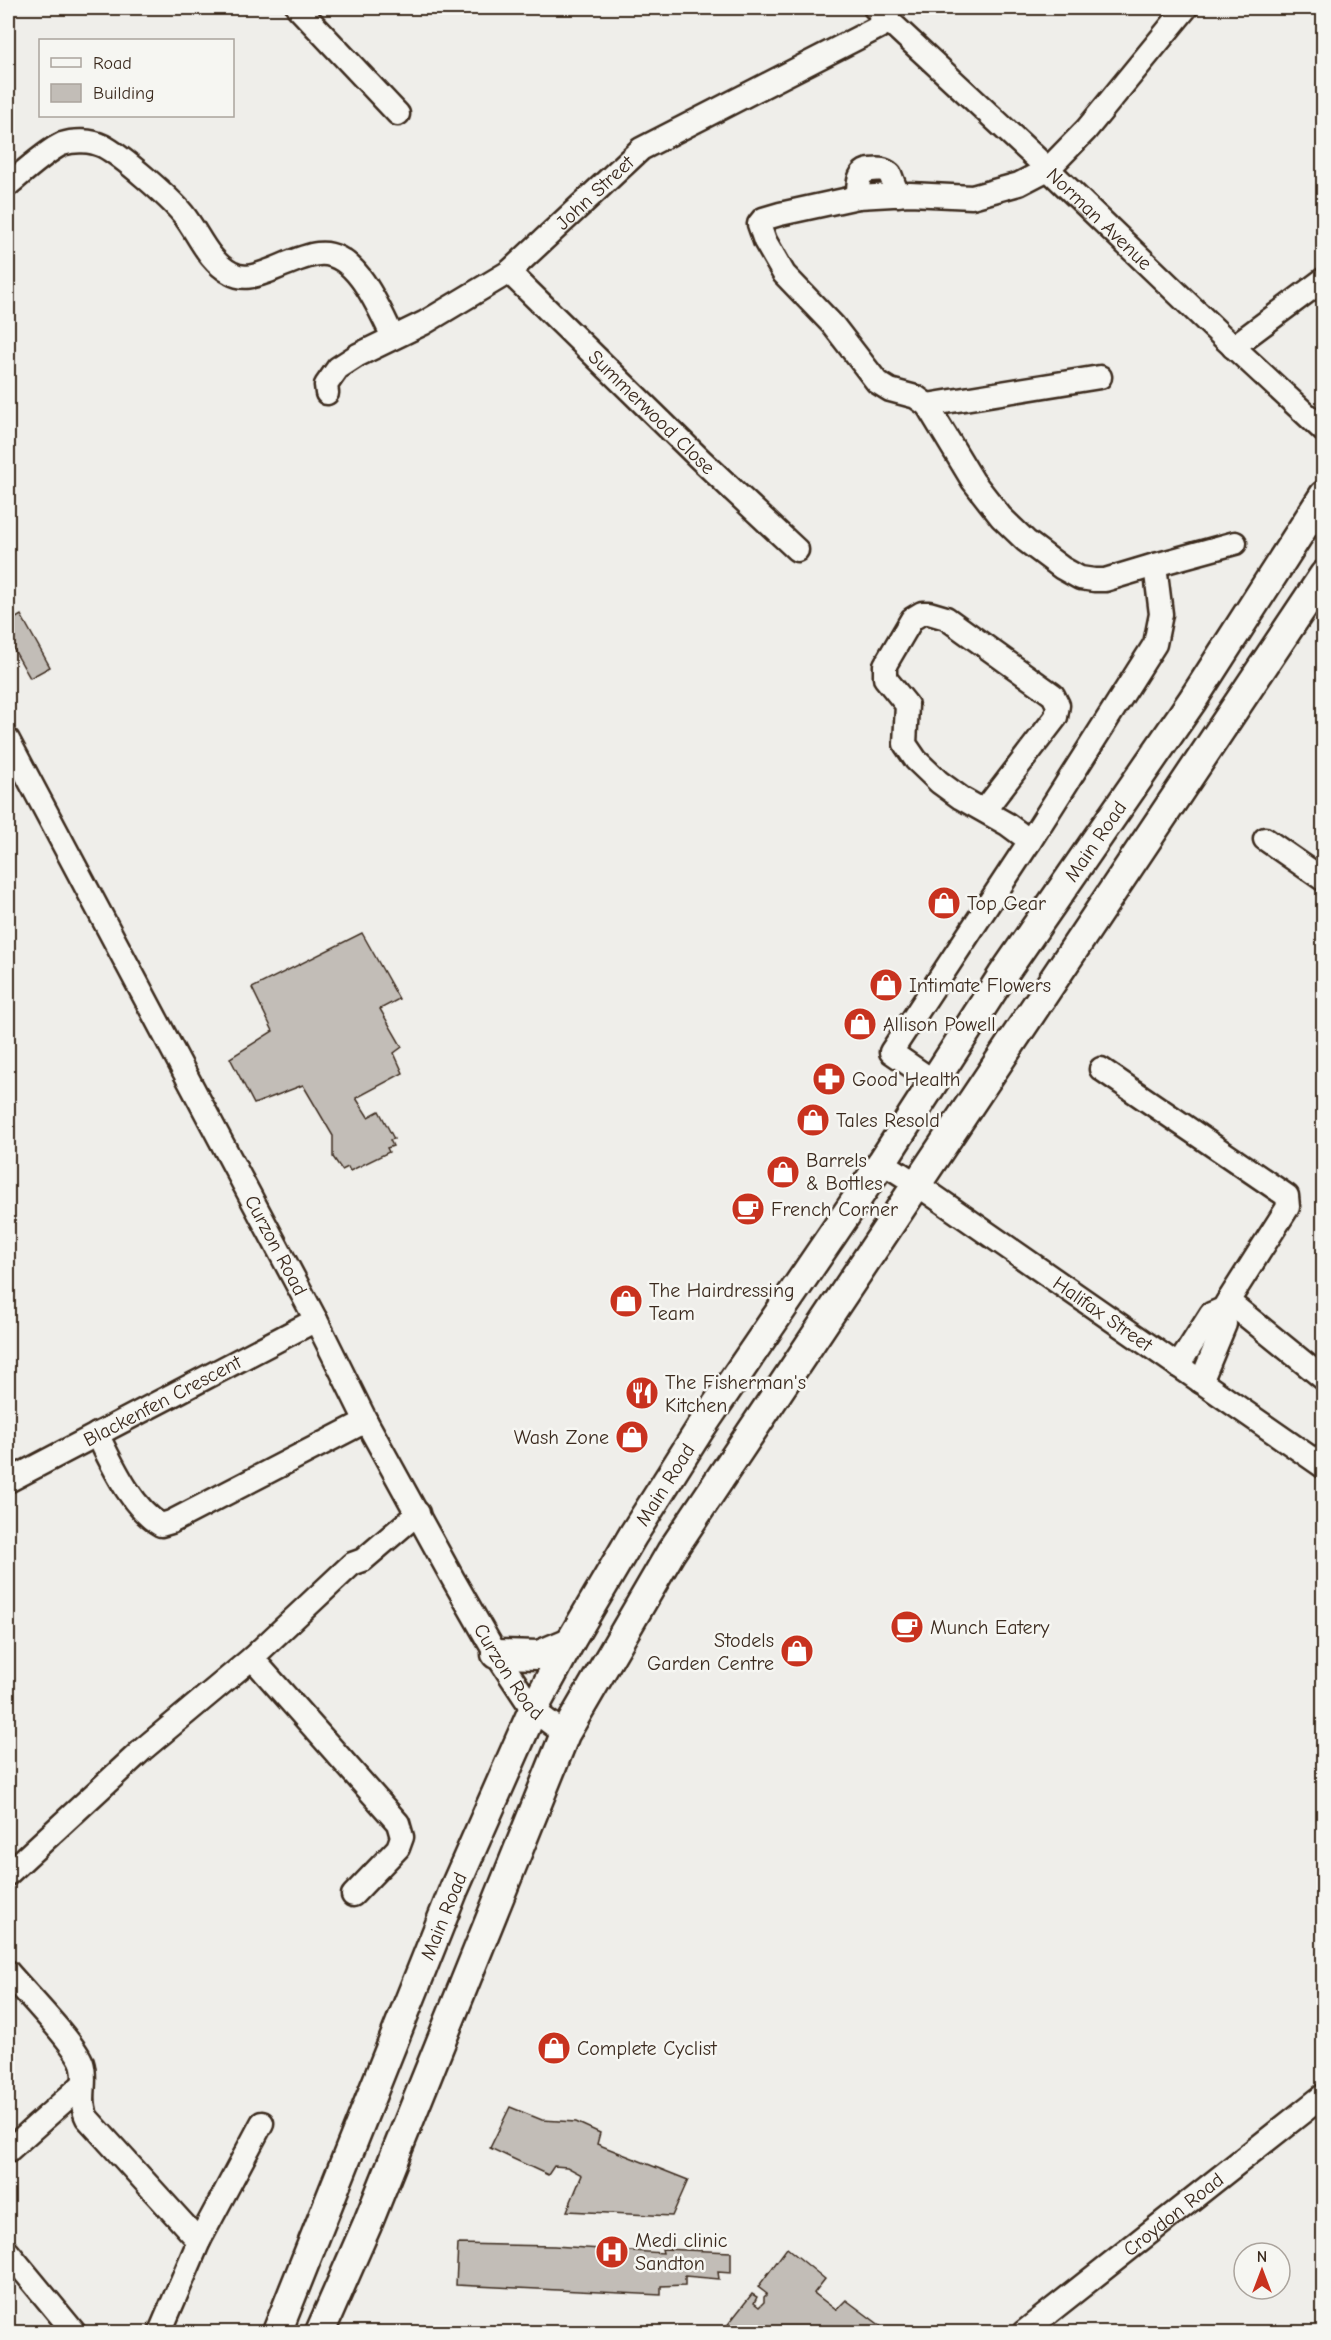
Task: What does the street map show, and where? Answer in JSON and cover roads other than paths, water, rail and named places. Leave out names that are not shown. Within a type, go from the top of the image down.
[{"type":"main road","name":"Main Road","points":[[277,2332],[450,1899],[533,1710],[570,1642],[633,1535],[700,1429],[882,1162],[1002,976],[1192,701],[1323,495]]},
{"type":"main road","points":[[320,2332],[367,2225],[565,1734],[671,1552],[1323,575]]},
{"type":"main road","points":[[496,1654],[539,1655],[570,1642]]},
{"type":"street","points":[[298,8],[398,114]]},
{"type":"street","points":[[1186,8],[1086,130],[1048,169],[1019,184],[972,197],[898,195],[858,197],[770,216],[760,221],[759,229],[784,274],[833,325],[877,382],[890,390],[916,397],[927,405],[973,481],[1000,517],[1026,542],[1062,568],[1080,578],[1105,580],[1235,543]]},
{"type":"street","name":"Norman Avenue","points":[[882,15],[1048,169],[1323,431]]},
{"type":"street","name":"John Street","points":[[327,393],[326,385],[338,368],[358,355],[424,323],[508,272],[641,149],[882,15]]},
{"type":"street","points":[[8,185],[63,144],[84,141],[102,146],[130,166],[180,211],[206,249],[230,273],[238,276],[253,276],[318,254],[338,258],[355,271],[367,286],[393,337]]},
{"type":"street","name":"Summerwood Close","points":[[508,272],[797,550]]},
{"type":"street","points":[[1233,347],[1323,279]]},
{"type":"street","points":[[927,405],[1100,377]]},
{"type":"street","points":[[933,1081],[891,1052],[1030,842],[1155,644],[1161,614],[1155,565]]},
{"type":"street","points":[[984,811],[1056,717],[1058,705],[1053,695],[946,618],[936,614],[922,613],[907,624],[885,669],[885,678],[907,705],[905,744],[916,760],[939,782],[961,798],[984,811],[1007,824],[1030,842]]},
{"type":"street","name":"Curzon Road","points":[[8,740],[316,1320],[366,1421],[453,1579],[496,1654],[533,1710],[565,1734]]},
{"type":"street","points":[[1265,839],[1323,880]]},
{"type":"street","points":[[1101,1069],[1287,1196],[1288,1207],[1225,1305],[1211,1314],[1178,1366]]},
{"type":"street","name":"Halifax Street","points":[[882,1162],[1323,1467]]},
{"type":"street","points":[[1225,1305],[1323,1379]]},
{"type":"street","points":[[1201,1382],[1225,1324],[1225,1305]]},
{"type":"street","name":"Blackenfen Crescent","points":[[8,1481],[316,1320]]},
{"type":"street","points":[[97,1434],[114,1467],[147,1517],[161,1525],[182,1517],[366,1421]]},
{"type":"street","points":[[8,1874],[142,1750],[252,1658],[352,1564],[355,1552],[415,1507]]},
{"type":"street","points":[[252,1658],[398,1822],[402,1837],[398,1848],[353,1894]]},
{"type":"street","points":[[8,1972],[78,2056],[82,2067],[84,2112],[87,2118],[199,2241]]},
{"type":"street","points":[[8,2151],[83,2084]]},
{"type":"street","name":"Croydon Road","points":[[1024,2332],[1323,2095]]},
{"type":"street","points":[[160,2332],[199,2241],[262,2123]]},
{"type":"street","points":[[8,2252],[74,2332]]},
{"type":"place","name":"Top Gear","points":[[944,903]]},
{"type":"place","name":"Intimate Flowers","points":[[886,985]]},
{"type":"place","name":"Allison Powell","points":[[860,1024]]},
{"type":"place","name":"Good Health","points":[[829,1079]]},
{"type":"place","name":"Tales Resold","points":[[813,1120]]},
{"type":"place","name":"Barrels & Bottles","points":[[783,1172]]},
{"type":"place","name":"French Corner","points":[[748,1209]]},
{"type":"place","name":"The Hairdressing Team","points":[[626,1301]]},
{"type":"place","name":"The Fisherman's Kitchen","points":[[642,1393]]},
{"type":"place","name":"Wash Zone","points":[[632,1437]]},
{"type":"place","name":"Munch Eatery","points":[[907,1627]]},
{"type":"place","name":"Stodels Garden Centre","points":[[797,1651]]},
{"type":"place","name":"Complete Cyclist","points":[[554,2048]]},
{"type":"place","name":"Medi clinic Sandton","points":[[612,2252]]}]
